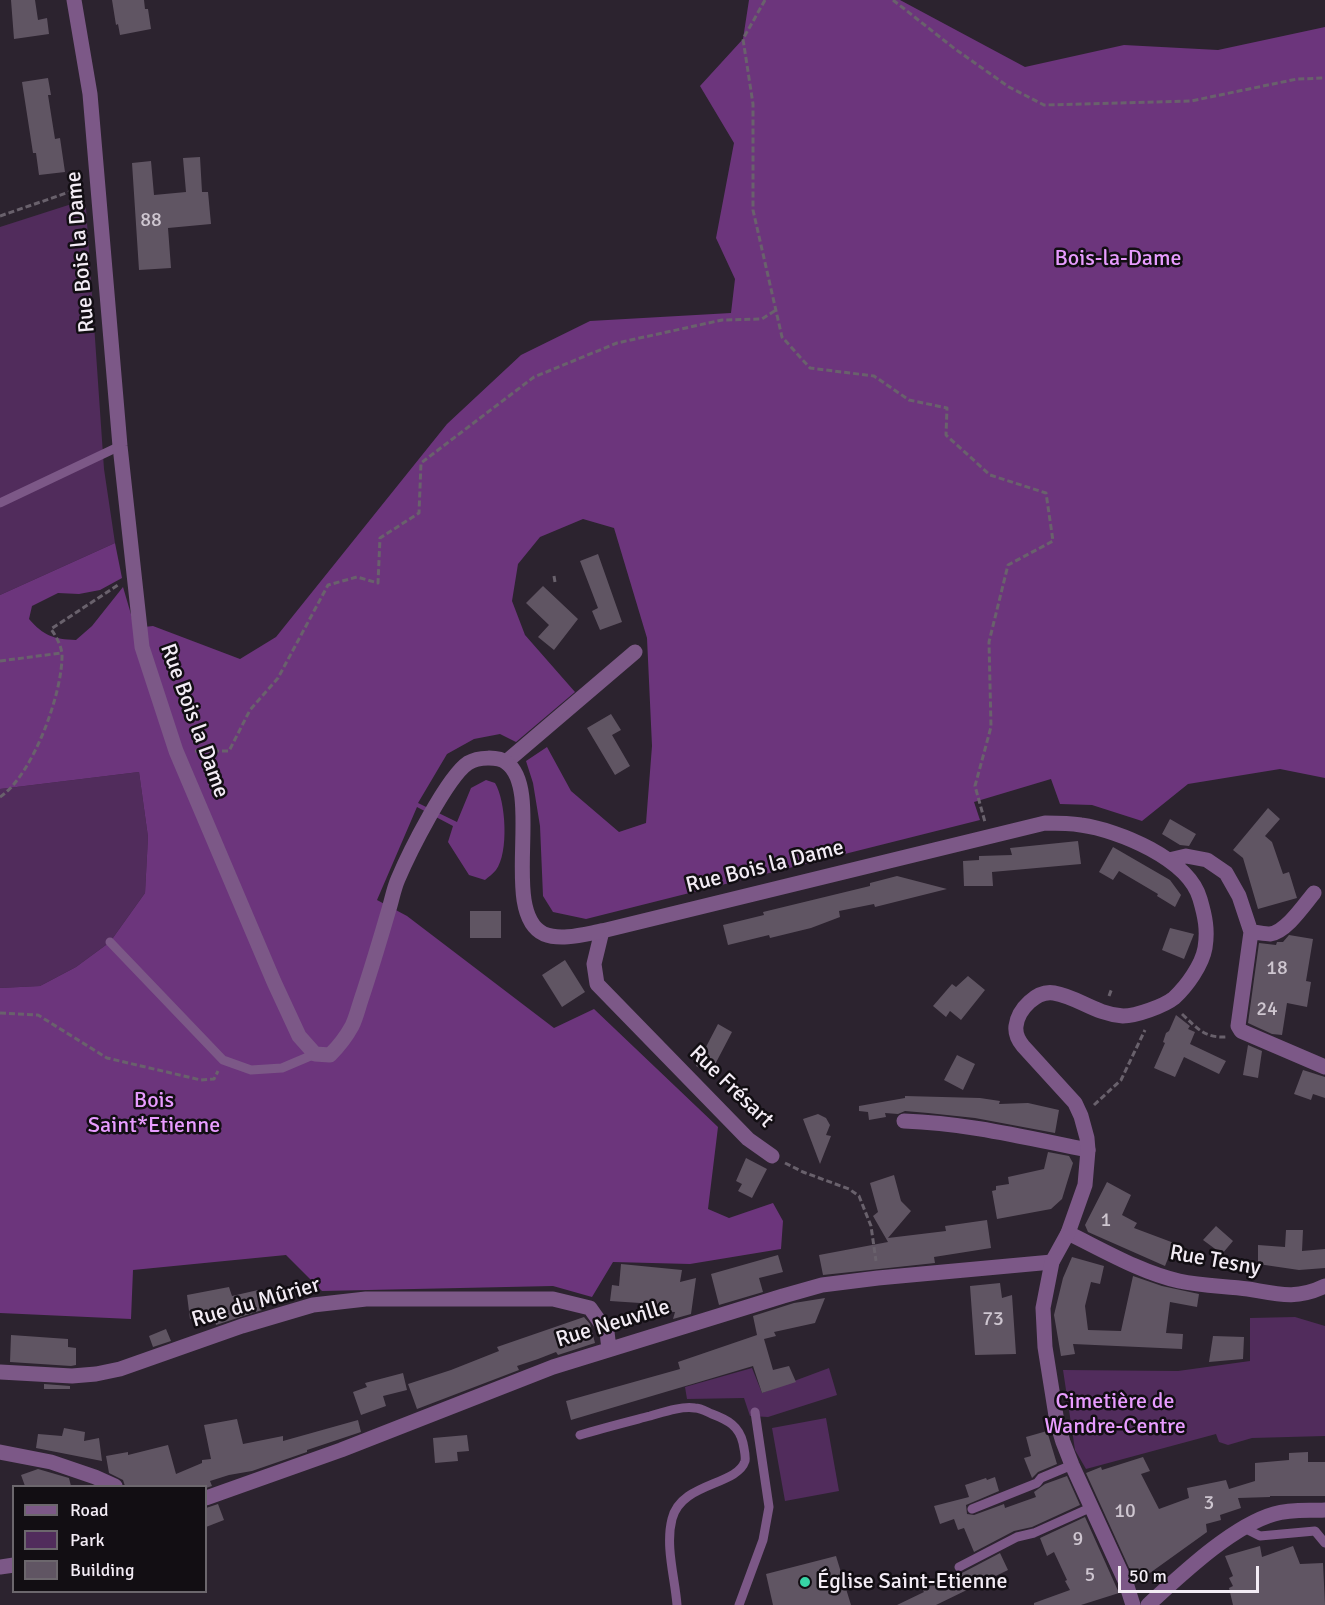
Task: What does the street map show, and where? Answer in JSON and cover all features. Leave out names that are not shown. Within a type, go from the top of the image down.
[{"type":"street","name":"Rue Bois la Dame","points":[[75,0],[90,94],[120,446],[142,647],[176,751],[274,982],[299,1036],[315,1054]]},
{"type":"street","points":[[315,1054],[330,1055],[339,1046],[352,1025],[397,880],[441,797],[457,774],[469,762],[488,757],[506,762],[635,652]]},
{"type":"street","name":"Rue Bois la Dame","points":[[506,762],[512,769],[520,788],[524,905],[532,924],[542,933],[551,936],[575,936],[602,931],[1045,823],[1082,825],[1125,837],[1169,860],[1187,877],[1199,894],[1207,924],[1205,951],[1193,976],[1174,998],[1152,1009],[1125,1016],[1098,1011],[1053,993],[1038,996],[1026,1006],[1016,1025],[1016,1037],[1075,1103],[1081,1116],[1088,1150],[1085,1185],[1068,1233],[1052,1262],[1043,1308],[1045,1347],[1057,1422],[1072,1465],[1126,1583],[1133,1605]]},
{"type":"street","points":[[1169,860],[1186,856],[1207,860],[1226,873],[1239,896],[1251,932],[1238,1026],[1241,1031],[1325,1067]]},
{"type":"street","points":[[1251,932],[1270,934],[1281,930],[1314,893]]},
{"type":"street","name":"Rue Frésart","points":[[602,931],[594,964],[597,984],[748,1139],[772,1156]]},
{"type":"street","points":[[904,1122],[937,1122],[966,1126],[1088,1150]]},
{"type":"street","name":"Rue Tesny","points":[[1068,1233],[1136,1266],[1178,1281],[1248,1289],[1270,1294],[1299,1295],[1325,1286]]},
{"type":"street","name":"Rue Neuville","points":[[207,1498],[341,1450],[553,1366],[812,1288],[878,1278],[1052,1262]]},
{"type":"street","name":"Rue du Mûrier","points":[[0,1372],[72,1376],[96,1374],[120,1369],[242,1326],[313,1305],[366,1299],[553,1299],[590,1308],[607,1332],[609,1349]]},
{"type":"street","points":[[0,1452],[51,1462],[113,1485]]},
{"type":"street","points":[[1148,1605],[1217,1546],[1244,1527],[1274,1514],[1325,1510]]},
{"type":"lane","points":[[0,503],[120,446]]},
{"type":"lane","points":[[110,942],[224,1060],[251,1070],[282,1068],[315,1054]]},
{"type":"lane","points":[[580,1435],[674,1409],[695,1407],[721,1417],[737,1427],[741,1434],[745,1462],[739,1470],[689,1495],[677,1507],[672,1519],[670,1544],[677,1605]]},
{"type":"lane","points":[[739,1605],[763,1540],[770,1507],[755,1412]]},
{"type":"lane","points":[[972,1509],[1037,1483],[1041,1478],[1072,1465]]},
{"type":"lane","points":[[959,1567],[1017,1537],[1034,1533],[1092,1508]]},
{"type":"lane","points":[[1244,1527],[1260,1536],[1315,1531],[1325,1543]]},
{"type":"path","points":[[765,0],[743,39],[753,104],[753,210],[782,337],[810,368],[874,376],[909,400],[947,408],[946,435],[990,475],[1046,493],[1053,541],[1008,565],[989,642],[991,727],[975,786],[985,818],[984,837]]},
{"type":"path","points":[[893,0],[964,56],[1009,87],[1044,105],[1191,101],[1297,79],[1325,78]]},
{"type":"path","points":[[0,216],[97,183]]},
{"type":"path","points":[[176,751],[229,751],[250,710],[278,678],[328,585],[357,577],[378,583],[380,538],[419,513],[420,463],[495,409],[534,377],[617,343],[722,320],[762,320],[776,310]]},
{"type":"path","points":[[554,576],[555,582]]},
{"type":"path","points":[[0,797],[28,766],[55,702],[62,653],[58,639],[51,629],[121,583],[134,580]]},
{"type":"path","points":[[0,661],[62,653]]},
{"type":"path","points":[[1174,998],[1182,1014],[1204,1034],[1213,1038],[1235,1036],[1241,1031]]},
{"type":"path","points":[[1081,1116],[1121,1080],[1147,1027],[1152,1009]]},
{"type":"path","points":[[0,1013],[38,1015],[107,1058],[201,1080],[214,1079],[224,1060]]},
{"type":"path","name":"Rue Frésart","points":[[772,1156],[802,1172],[849,1189],[859,1196],[871,1226],[878,1278]]},
{"type":"green space","points":[[749,0],[900,0],[1025,67],[1124,45],[1218,50],[1325,27],[1325,778],[1280,769],[1188,784],[1142,821],[1092,805],[1060,804],[1051,779],[974,802],[980,820],[586,919],[553,912],[543,896],[540,826],[533,783],[526,761],[547,747],[571,791],[619,832],[646,823],[652,746],[647,638],[614,528],[583,519],[540,537],[518,564],[512,601],[525,635],[575,692],[516,742],[500,734],[474,739],[447,754],[418,803],[457,822],[471,788],[486,780],[495,783],[504,814],[503,852],[496,870],[485,880],[469,875],[448,842],[453,826],[417,807],[377,900],[407,916],[554,1028],[594,1009],[718,1127],[708,1209],[729,1218],[773,1203],[783,1221],[781,1249],[690,1264],[613,1262],[592,1297],[553,1286],[322,1291],[286,1255],[133,1270],[131,1319],[0,1313],[0,988],[40,986],[76,967],[110,942],[145,893],[148,837],[139,772],[0,789],[0,595],[115,543],[122,578],[100,590],[79,594],[58,593],[32,606],[29,619],[34,625],[50,636],[76,640],[92,626],[123,587],[135,628],[153,626],[240,659],[276,637],[447,424],[521,355],[590,321],[731,313],[735,279],[716,238],[734,143],[700,86],[743,39]]},
{"type":"green space","points":[[81,201],[86,208],[104,469],[115,543],[0,595],[0,227]]},
{"type":"green space","points":[[139,772],[148,837],[145,893],[110,942],[76,967],[40,986],[0,988],[0,789]]},
{"type":"green space","name":"Cimetière de Wandre-Centre","points":[[1295,1317],[1325,1326],[1325,1436],[1252,1438],[1228,1445],[1219,1442],[1216,1434],[1086,1469],[1075,1450],[1063,1370],[1178,1371],[1250,1361],[1250,1318]]},
{"type":"green space","points":[[752,1368],[762,1393],[829,1368],[837,1395],[768,1417],[750,1416],[744,1398],[687,1399],[685,1387]]},
{"type":"green space","points":[[826,1418],[839,1491],[785,1501],[772,1428]]},
{"type":"building","points":[[11,0],[35,0],[38,20],[47,18],[49,34],[14,39]]},
{"type":"building","points":[[112,0],[144,0],[151,29],[120,35]]},
{"type":"building","points":[[48,78],[51,95],[48,95],[55,139],[60,138],[65,172],[39,175],[36,153],[33,153],[22,82]]},
{"type":"building","points":[[200,157],[202,192],[208,192],[211,224],[168,228],[171,268],[139,270],[132,163],[151,161],[154,195],[186,192],[183,158]]},
{"type":"building","points":[[598,554],[622,622],[600,630],[592,611],[598,608],[580,561]]},
{"type":"building","points":[[543,586],[578,619],[554,650],[538,637],[549,625],[526,603]]},
{"type":"building","points":[[611,714],[621,730],[612,735],[630,766],[615,775],[587,728]]},
{"type":"building","points":[[1268,808],[1280,819],[1265,836],[1272,842],[1283,874],[1289,872],[1297,898],[1258,909],[1243,858],[1233,850]]},
{"type":"building","points":[[1170,819],[1196,834],[1189,846],[1180,845],[1162,834]]},
{"type":"building","points":[[1078,841],[1081,864],[992,872],[993,886],[964,886],[963,861],[979,860],[979,856],[1012,855],[1010,848]]},
{"type":"building","points":[[1113,847],[1170,880],[1181,895],[1175,907],[1119,871],[1113,880],[1099,872]]},
{"type":"building","points":[[897,876],[947,889],[875,907],[874,904],[839,911],[840,917],[811,928],[728,945],[723,925],[764,915],[763,912],[870,886],[870,883]]},
{"type":"building","points":[[470,911],[501,911],[501,938],[470,938]]},
{"type":"building","points":[[1170,928],[1194,934],[1184,959],[1162,950]]},
{"type":"building","points":[[1289,935],[1313,939],[1306,981],[1311,982],[1307,1007],[1287,1003],[1282,1035],[1272,1034],[1248,1023],[1259,943],[1276,945],[1277,942],[1283,942]]},
{"type":"building","points":[[565,960],[585,992],[562,1007],[542,975]]},
{"type":"building","points":[[968,976],[985,990],[961,1020],[950,1011],[946,1017],[933,1006],[952,984],[956,987]]},
{"type":"building","points":[[1176,1015],[1190,1026],[1188,1029],[1195,1032],[1190,1044],[1226,1061],[1219,1074],[1184,1057],[1175,1077],[1154,1068],[1165,1043],[1163,1042],[1166,1033]]},
{"type":"building","points":[[718,1024],[732,1032],[710,1074],[696,1066]]},
{"type":"building","points":[[1248,1045],[1262,1051],[1258,1078],[1243,1075]]},
{"type":"building","points":[[957,1055],[975,1064],[963,1090],[944,1080]]},
{"type":"building","points":[[1303,1070],[1325,1077],[1325,1098],[1313,1094],[1311,1100],[1294,1094]]},
{"type":"building","points":[[905,1096],[980,1098],[1000,1101],[999,1104],[1028,1103],[1059,1110],[1055,1133],[975,1118],[905,1111],[898,1114],[885,1113],[886,1117],[869,1120],[868,1112],[859,1111],[859,1106],[905,1098]]},
{"type":"building","points":[[818,1114],[826,1118],[830,1125],[826,1135],[831,1136],[820,1164],[803,1119]]},
{"type":"building","points":[[1048,1152],[1069,1156],[1073,1163],[1062,1199],[1051,1209],[997,1219],[992,1191],[996,1190],[996,1186],[1009,1184],[1008,1177],[1044,1169]]},
{"type":"building","points":[[746,1158],[767,1169],[752,1198],[738,1191],[742,1184],[736,1181]]},
{"type":"building","points":[[894,1175],[901,1201],[911,1211],[888,1238],[946,1231],[945,1226],[987,1220],[991,1248],[934,1257],[935,1263],[823,1275],[819,1255],[888,1242],[873,1216],[878,1212],[870,1183]]},
{"type":"building","points":[[1107,1182],[1131,1195],[1122,1215],[1137,1223],[1134,1228],[1174,1243],[1165,1266],[1088,1232],[1085,1225]]},
{"type":"building","points":[[1216,1226],[1233,1241],[1222,1254],[1203,1240]]},
{"type":"building","points":[[1286,1230],[1303,1230],[1302,1251],[1325,1249],[1325,1268],[1299,1270],[1258,1264],[1258,1245],[1285,1247]]},
{"type":"building","points":[[778,1255],[783,1272],[759,1278],[763,1292],[719,1305],[711,1274]]},
{"type":"building","points":[[1072,1257],[1104,1266],[1100,1284],[1091,1282],[1085,1306],[1088,1330],[1121,1331],[1133,1276],[1162,1286],[1199,1294],[1197,1307],[1170,1302],[1166,1333],[1183,1334],[1182,1349],[1073,1344],[1075,1354],[1061,1356],[1054,1315],[1063,1278]]},
{"type":"building","points":[[621,1264],[682,1270],[680,1282],[696,1278],[691,1314],[673,1319],[675,1312],[654,1311],[655,1304],[610,1301],[612,1285],[619,1286]]},
{"type":"building","points":[[1000,1283],[1002,1298],[1012,1295],[1016,1354],[975,1355],[970,1286]]},
{"type":"building","points":[[229,1287],[232,1296],[258,1290],[262,1310],[216,1325],[214,1314],[190,1319],[187,1295]]},
{"type":"building","points":[[825,1298],[815,1323],[774,1332],[776,1336],[764,1339],[773,1370],[789,1366],[796,1382],[762,1393],[753,1366],[571,1420],[566,1401],[680,1369],[678,1362],[757,1335],[753,1316],[794,1303]]},
{"type":"building","points":[[584,1317],[590,1324],[595,1343],[558,1355],[556,1352],[517,1366],[519,1370],[417,1409],[408,1384],[499,1351],[497,1347]]},
{"type":"building","points":[[166,1329],[171,1341],[153,1347],[149,1336]]},
{"type":"building","points":[[11,1335],[68,1339],[68,1347],[76,1348],[76,1365],[10,1362]]},
{"type":"building","points":[[1213,1336],[1244,1337],[1243,1359],[1209,1362]]},
{"type":"building","points":[[403,1373],[407,1390],[383,1396],[386,1406],[361,1415],[353,1392],[367,1387],[365,1383]]},
{"type":"building","points":[[44,1384],[70,1386],[70,1389],[44,1389]]},
{"type":"building","points":[[237,1419],[243,1444],[283,1436],[283,1441],[358,1420],[361,1432],[252,1471],[210,1481],[212,1486],[207,1488],[207,1485],[125,1485],[123,1480],[109,1473],[106,1456],[128,1452],[128,1455],[168,1445],[176,1474],[202,1463],[202,1460],[211,1459],[204,1425]]},
{"type":"building","points":[[64,1428],[85,1432],[84,1441],[99,1438],[102,1461],[36,1448],[38,1434],[62,1436]]},
{"type":"building","points":[[1047,1431],[1057,1464],[1038,1472],[1032,1478],[1024,1458],[1031,1456],[1026,1437]]},
{"type":"building","points":[[467,1435],[469,1451],[457,1452],[458,1461],[435,1463],[433,1438]]},
{"type":"building","points":[[1308,1452],[1308,1462],[1325,1462],[1325,1496],[1238,1498],[1241,1508],[1220,1515],[1221,1520],[1206,1524],[1207,1532],[1136,1583],[1086,1473],[1143,1457],[1150,1471],[1141,1474],[1159,1509],[1189,1498],[1187,1488],[1226,1480],[1229,1489],[1255,1481],[1255,1463],[1289,1460],[1289,1453]]},
{"type":"building","points":[[38,1469],[69,1478],[71,1485],[25,1485],[21,1475]]},
{"type":"building","points":[[1067,1476],[1080,1505],[1032,1527],[1014,1531],[974,1552],[964,1528],[958,1530],[954,1519],[940,1524],[934,1506],[969,1497],[965,1485],[995,1477],[999,1491],[966,1505],[967,1514],[974,1515],[1004,1504],[1005,1508],[1036,1497],[1034,1492],[1045,1484]]},
{"type":"building","points":[[218,1504],[224,1520],[207,1527],[207,1508]]},
{"type":"building","points":[[1085,1517],[1119,1593],[1081,1605],[1034,1605],[1034,1603],[1070,1590],[1054,1552],[1047,1556],[1040,1538]]},
{"type":"building","points":[[1260,1546],[1262,1557],[1293,1546],[1300,1564],[1323,1563],[1325,1605],[1233,1605],[1229,1588],[1233,1586],[1229,1578],[1233,1576],[1225,1556]]},
{"type":"building","points":[[1000,1553],[1008,1570],[936,1605],[897,1605],[924,1592],[922,1589],[956,1573],[962,1573]]},
{"type":"building","name":"Église Saint-Etienne","points":[[836,1556],[851,1605],[773,1605],[766,1574]]},
{"type":"place","name":"Église Saint-Etienne","points":[[805,1582]]},
{"type":"park label","name":"Bois-la-Dame","points":[[1118,259]]},
{"type":"park label","name":"Bois Saint*Etienne","points":[[154,1114]]}]
